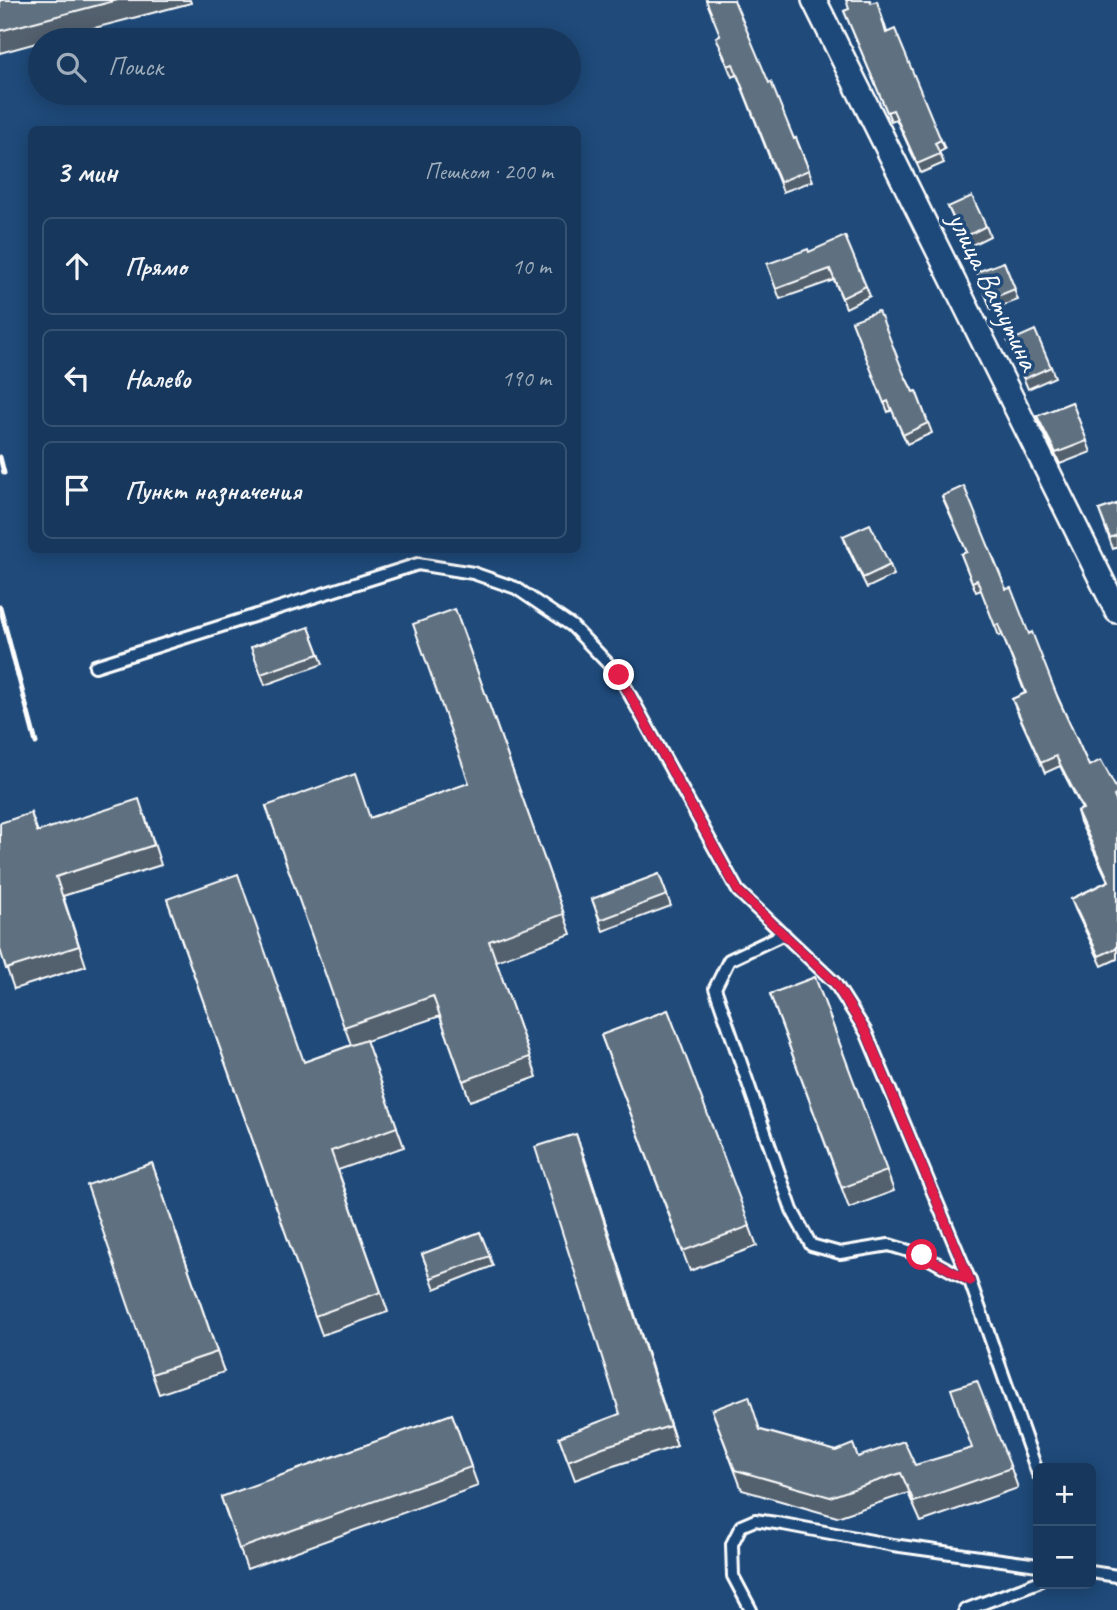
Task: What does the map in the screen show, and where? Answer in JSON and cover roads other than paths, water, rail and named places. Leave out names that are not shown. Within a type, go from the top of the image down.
[{"type":"street","name":"улица Ватутина","points":[[814,0],[1117,611]]},
{"type":"lane","points":[[95,666],[418,564],[473,573],[516,587],[572,626],[619,675],[738,891],[835,983],[866,1032],[970,1281],[1034,1463]]},
{"type":"lane","points":[[784,934],[729,960],[715,988],[792,1210],[811,1245],[840,1253],[889,1245],[922,1255],[970,1281]]},
{"type":"lane","points":[[751,1610],[733,1576],[732,1544],[741,1526],[755,1520],[893,1545],[1033,1564]]},
{"type":"lane","points":[[1096,1573],[1117,1576]]},
{"type":"lane","points":[[965,1610],[1033,1584]]},
{"type":"railway","points":[[0,457],[4,473]]},
{"type":"railway","points":[[0,607],[36,743]]}]
